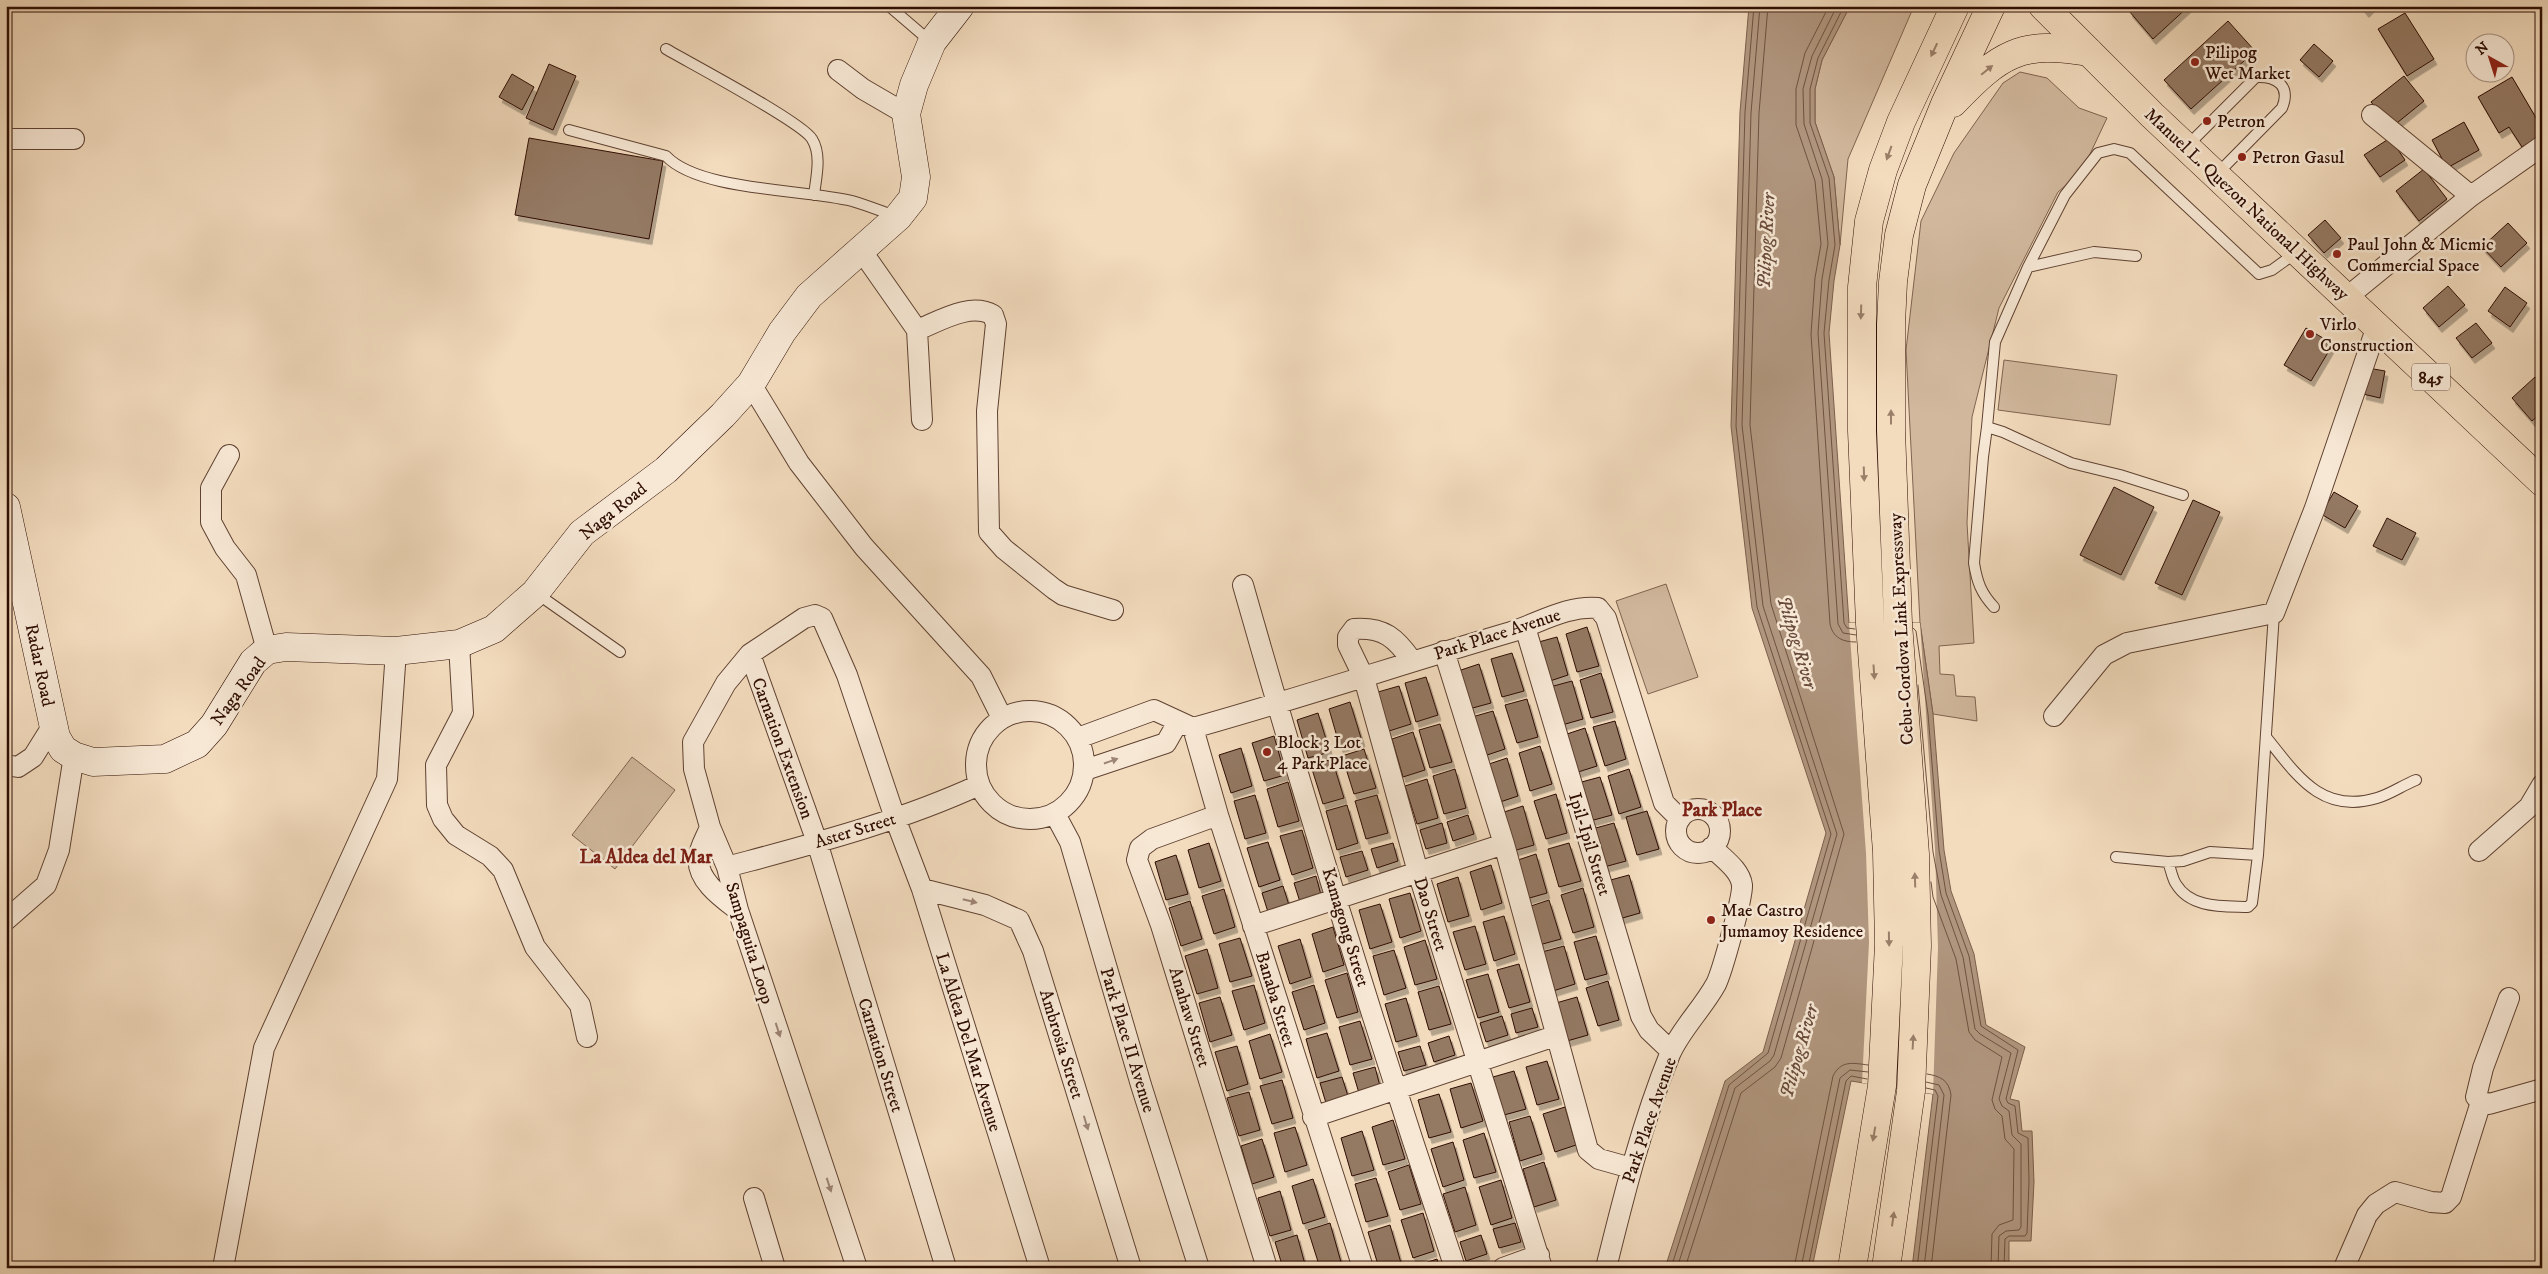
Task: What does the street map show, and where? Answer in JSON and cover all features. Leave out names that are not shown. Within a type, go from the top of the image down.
[{"type":"main road","name":"Cebu-Cordova Link Expressway","points":[[1852,1268],[1882,1086],[1889,944],[1886,852],[1870,624],[1860,329],[1867,236],[1874,201],[1894,139],[1955,6]]},
{"type":"main road","name":"Cebu-Cordova Link Expressway","points":[[1886,1268],[1911,1091],[1917,946],[1915,854],[1898,623],[1891,430],[1893,282],[1899,235],[1905,207],[1922,157],[1991,6]]},
{"type":"main road","name":"Manuel L. Quezon National Highway","points":[[2043,6],[2297,252],[2542,482]]},
{"type":"main road","points":[[1940,116],[1988,68],[2012,54],[2040,47],[2055,47],[2096,59]]},
{"type":"street","name":"Naga Road","points":[[74,756],[93,762],[165,759],[197,744],[214,725],[253,662],[267,650],[286,647],[396,651],[459,644],[494,629],[535,593],[582,533],[666,470],[752,384],[782,332],[809,296],[898,217],[913,198],[916,177],[906,114],[914,86],[932,42],[960,6]]},
{"type":"street","points":[[838,70],[863,89],[906,114]]},
{"type":"street","points":[[2372,115],[2471,196]]},
{"type":"street","points":[[6,139],[74,139]]},
{"type":"street","points":[[2346,298],[2471,196],[2542,146]]},
{"type":"street","points":[[861,250],[917,330],[922,420]]},
{"type":"street","points":[[917,330],[972,309],[984,310],[993,314],[996,324],[987,411],[989,532],[1004,549],[1054,590],[1063,595],[1113,610]]},
{"type":"street","points":[[2054,716],[2104,655],[2127,643],[2274,613],[2315,508],[2378,326]]},
{"type":"street","points":[[752,384],[798,463],[864,547],[981,676],[1002,718]]},
{"type":"street","points":[[228,455],[211,488],[211,522],[225,548],[246,575],[267,650]]},
{"type":"street","name":"Radar Road","points":[[6,507],[56,737],[62,749],[74,756]]},
{"type":"street","name":"Kamagong Street","points":[[1243,585],[1277,704],[1395,1089],[1455,1268]]},
{"type":"street","name":"Park Place Avenue","points":[[1186,725],[1277,704],[1364,678],[1412,661],[1526,628],[1582,606],[1598,608],[1606,618],[1664,803],[1680,819]]},
{"type":"street","name":"Sampaguita Loop","points":[[857,1268],[738,910],[727,867],[710,827],[694,769],[693,742],[726,683],[750,654],[804,618],[815,615],[822,618],[847,675],[895,818]]},
{"type":"street","name":"Dao Street","points":[[1412,661],[1399,642],[1390,635],[1365,628],[1354,629],[1348,636],[1348,645],[1364,678],[1418,872],[1540,1261]]},
{"type":"street","name":"Ipil-Ipil Street","points":[[1526,628],[1641,1016],[1649,1030],[1671,1051]]},
{"type":"street","points":[[459,644],[463,713],[436,765],[437,805],[443,819],[456,835],[490,856],[503,870],[535,947],[580,1005],[587,1036]]},
{"type":"street","points":[[223,1268],[264,1048],[387,779],[396,651]]},
{"type":"street","points":[[1444,652],[1504,844],[1555,1036],[1588,1150],[1600,1159],[1631,1168]]},
{"type":"street","name":"Carnation Extension","points":[[750,654],[817,842]]},
{"type":"street","points":[[1078,738],[1154,710],[1186,725],[1166,743],[1085,770]]},
{"type":"street","points":[[1027,711],[1052,715],[1067,724],[1078,738],[1084,754],[1085,770],[1081,786],[1073,799],[1055,814],[1033,820],[1019,819],[1005,814],[993,806],[984,796],[979,785],[975,762],[979,744],[989,730],[1002,718],[1027,711]]},
{"type":"street","points":[[6,765],[18,767],[33,757],[53,725]]},
{"type":"street","name":"Banaba Street","points":[[1186,725],[1218,815],[1313,1117],[1363,1268]]},
{"type":"street","points":[[6,920],[46,885],[59,850],[74,756]]},
{"type":"street","name":"Aster Street","points":[[727,867],[895,818],[938,804],[979,785]]},
{"type":"street","points":[[2478,851],[2529,806],[2542,785]]},
{"type":"street","points":[[1695,809],[1701,809],[1712,814],[1720,831],[1716,843],[1712,848],[1699,852],[1685,849],[1677,838],[1676,831],[1680,819],[1684,814],[1695,809]]},
{"type":"street","name":"Park Place II Avenue","points":[[1055,814],[1070,842],[1141,1085],[1199,1268]]},
{"type":"street","name":"Anahaw Street","points":[[1218,815],[1152,839],[1140,848],[1137,860],[1161,925],[1267,1268]]},
{"type":"street","name":"La Aldea Del Mar Avenue","points":[[895,818],[922,889],[1040,1268]]},
{"type":"street","points":[[710,827],[698,856],[701,873],[708,884],[738,910]]},
{"type":"street","name":"Carnation Street","points":[[817,842],[946,1268]]},
{"type":"street","points":[[1253,926],[1504,844]]},
{"type":"street","name":"Park Place Avenue","points":[[1606,1268],[1631,1168],[1671,1051],[1717,983],[1740,895],[1742,885],[1737,872],[1712,848]]},
{"type":"street","name":"Ambrosia Street","points":[[922,889],[985,904],[1020,920],[1033,951],[1131,1268]]},
{"type":"street","points":[[2509,998],[2481,1076],[2476,1097],[2482,1102],[2490,1104],[2542,1089]]},
{"type":"street","points":[[1313,1117],[1555,1036]]},
{"type":"street","points":[[2344,1268],[2367,1215],[2376,1204],[2395,1192],[2431,1202],[2445,1202],[2451,1197],[2482,1102]]},
{"type":"street","points":[[754,1198],[775,1268]]},
{"type":"street","points":[[1503,1268],[1540,1261]]},
{"type":"lane","points":[[889,6],[932,42]]},
{"type":"lane","points":[[666,49],[786,119],[812,138],[817,153],[814,195]]},
{"type":"lane","points":[[2186,146],[2256,77],[2270,76],[2276,79],[2284,89],[2282,108],[2216,174]]},
{"type":"lane","points":[[569,130],[666,156],[671,162],[704,179],[852,201],[898,217]]},
{"type":"lane","points":[[1994,607],[1982,593],[1976,580],[1974,563],[1995,342],[2028,267],[2064,195],[2098,153],[2114,149],[2130,153],[2259,274],[2272,270],[2297,252]]},
{"type":"lane","points":[[2028,267],[2094,252],[2136,256]]},
{"type":"lane","points":[[1987,427],[2003,432],[2071,463],[2120,475],[2183,495]]},
{"type":"lane","points":[[535,593],[620,652]]},
{"type":"lane","points":[[2168,862],[2176,884],[2188,896],[2208,906],[2248,907],[2253,900],[2258,855],[2274,613]]},
{"type":"lane","points":[[2266,737],[2303,783],[2325,796],[2343,801],[2377,798],[2416,780]]},
{"type":"lane","points":[[2116,857],[2168,862],[2183,861],[2210,852],[2258,855]]},
{"type":"shaded area","points":[[1850,6],[1914,6],[1848,159],[1840,245],[1834,177],[1815,122],[1815,89],[1822,60]]},
{"type":"shaded area","points":[[2020,72],[2047,78],[2079,108],[2107,118],[2082,171],[2058,192],[1999,308],[1972,417],[1967,523],[1974,643],[1939,646],[1940,674],[1954,675],[1956,696],[1975,697],[1977,721],[1933,714],[1920,623],[1906,350],[1921,221],[1954,153],[2003,83]]},
{"type":"shaded area","points":[[2004,360],[2117,375],[2110,425],[1998,410]]},
{"type":"shaded area","points":[[1666,584],[1698,677],[1648,694],[1616,601]]},
{"type":"shaded area","points":[[632,757],[675,790],[615,869],[572,835]]},
{"type":"water","name":"Pilipog River","points":[[1749,6],[1850,6],[1822,60],[1815,89],[1815,122],[1834,177],[1840,245],[1829,333],[1849,623],[1920,623],[1933,714],[1944,850],[1951,891],[1974,954],[1986,1025],[2025,1047],[2010,1099],[2019,1101],[2022,1131],[2032,1131],[2034,1182],[2031,1241],[2009,1241],[2009,1268],[1912,1268],[1933,1094],[1851,1081],[1812,1268],[1665,1268],[1725,1081],[1763,1052],[1826,833],[1752,608],[1731,426],[1740,112]]},
{"type":"pier","points":[[1849,623],[1920,623],[1935,849],[1938,948],[1933,1094],[1862,1083],[1869,942],[1866,853]]},
{"type":"building","points":[[2135,6],[2189,6],[2153,39],[2129,11]]},
{"type":"building","points":[[2361,6],[2372,6],[2366,12]]},
{"type":"building","points":[[2405,13],[2434,59],[2407,76],[2378,29]]},
{"type":"building","points":[[2228,21],[2255,51],[2191,109],[2164,80]]},
{"type":"building","points":[[2314,44],[2333,61],[2319,77],[2300,60]]},
{"type":"building","points":[[549,64],[576,76],[553,130],[526,118]]},
{"type":"building","points":[[512,74],[534,87],[522,110],[499,97]]},
{"type":"building","points":[[2404,76],[2424,101],[2392,127],[2371,102]]},
{"type":"building","points":[[2504,82],[2515,82],[2542,128],[2542,135],[2522,147],[2509,127],[2499,133],[2478,97]]},
{"type":"building","points":[[2464,122],[2479,150],[2447,168],[2432,140]]},
{"type":"building","points":[[529,138],[663,161],[649,239],[515,215]]},
{"type":"building","points":[[2390,138],[2405,160],[2380,177],[2364,155]]},
{"type":"building","points":[[2424,169],[2447,199],[2419,221],[2396,191]]},
{"type":"building","points":[[2325,220],[2341,238],[2324,253],[2308,235]]},
{"type":"building","points":[[2508,223],[2527,243],[2501,267],[2482,247]]},
{"type":"building","points":[[2448,286],[2465,305],[2439,327],[2423,308]]},
{"type":"building","points":[[2505,287],[2527,303],[2510,327],[2488,311]]},
{"type":"building","points":[[2476,323],[2492,343],[2472,358],[2456,338]]},
{"type":"building","points":[[2306,328],[2333,344],[2311,381],[2284,365]]},
{"type":"building","points":[[2368,368],[2385,371],[2380,398],[2363,394]]},
{"type":"building","points":[[2535,377],[2542,384],[2542,412],[2532,421],[2512,398]]},
{"type":"building","points":[[2114,487],[2154,507],[2121,575],[2080,555]]},
{"type":"building","points":[[2334,492],[2358,506],[2345,528],[2321,514]]},
{"type":"building","points":[[2193,500],[2220,512],[2182,595],[2155,583]]},
{"type":"building","points":[[2387,518],[2416,533],[2402,560],[2373,546]]},
{"type":"building","points":[[1587,627],[1599,666],[1577,672],[1566,634]]},
{"type":"building","points":[[1557,637],[1568,675],[1547,682],[1535,643]]},
{"type":"building","points":[[1512,653],[1524,691],[1502,697],[1491,659]]},
{"type":"building","points":[[1479,664],[1491,703],[1469,709],[1458,671]]},
{"type":"building","points":[[1601,673],[1613,712],[1591,718],[1580,680]]},
{"type":"building","points":[[1426,677],[1438,715],[1416,722],[1405,683]]},
{"type":"building","points":[[1572,681],[1583,719],[1562,725],[1550,687]]},
{"type":"building","points":[[1399,686],[1411,724],[1389,731],[1378,692]]},
{"type":"building","points":[[1527,699],[1538,737],[1517,743],[1505,705]]},
{"type":"building","points":[[1350,702],[1362,741],[1340,747],[1329,709]]},
{"type":"building","points":[[1493,711],[1505,749],[1484,756],[1472,717]]},
{"type":"building","points":[[1318,713],[1330,752],[1308,758],[1297,720]]},
{"type":"building","points":[[1615,721],[1626,759],[1605,766],[1593,727]]},
{"type":"building","points":[[1440,724],[1452,762],[1430,768],[1419,730]]},
{"type":"building","points":[[1585,728],[1597,766],[1575,773],[1564,735]]},
{"type":"building","points":[[1413,732],[1425,770],[1403,777],[1392,739]]},
{"type":"building","name":"Block 3 Lot 4 Park Place","points":[[1274,736],[1285,775],[1264,781],[1252,743]]},
{"type":"building","points":[[1540,746],[1552,784],[1530,791],[1519,753]]},
{"type":"building","points":[[1241,748],[1252,786],[1231,793],[1219,755]]},
{"type":"building","points":[[1364,749],[1376,788],[1354,794],[1342,756]]},
{"type":"building","points":[[1507,758],[1518,796],[1497,803],[1486,765]]},
{"type":"building","points":[[1332,759],[1344,798],[1323,804],[1311,766]]},
{"type":"building","points":[[1455,769],[1466,808],[1444,814],[1433,776]]},
{"type":"building","points":[[1629,769],[1641,807],[1619,814],[1608,776]]},
{"type":"building","points":[[1600,777],[1612,815],[1590,821],[1578,783]]},
{"type":"building","points":[[1427,779],[1438,818],[1417,824],[1405,786]]},
{"type":"building","points":[[1288,782],[1299,821],[1278,827],[1267,789]]},
{"type":"building","points":[[1556,794],[1567,833],[1546,839],[1534,801]]},
{"type":"building","points":[[1255,795],[1266,833],[1245,839],[1234,801]]},
{"type":"building","points":[[1377,795],[1388,833],[1366,839],[1355,801]]},
{"type":"building","points":[[1347,805],[1358,843],[1337,850],[1326,811]]},
{"type":"building","points":[[1523,806],[1534,845],[1513,851],[1501,813]]},
{"type":"building","points":[[1647,811],[1659,849],[1637,855],[1626,817]]},
{"type":"building","points":[[1468,815],[1474,834],[1453,841],[1447,822]]},
{"type":"building","points":[[1442,823],[1447,843],[1426,849],[1420,830]]},
{"type":"building","points":[[1614,823],[1626,861],[1604,867],[1592,829]]},
{"type":"building","points":[[1302,830],[1313,868],[1292,875],[1280,836]]},
{"type":"building","points":[[1268,842],[1280,880],[1259,887],[1247,848]]},
{"type":"building","points":[[1209,843],[1221,881],[1199,888],[1188,850]]},
{"type":"building","points":[[1393,843],[1398,861],[1377,868],[1371,849]]},
{"type":"building","points":[[1569,843],[1581,881],[1559,887],[1548,849]]},
{"type":"building","points":[[1362,851],[1368,870],[1346,877],[1340,857]]},
{"type":"building","points":[[1536,854],[1547,893],[1526,899],[1515,861]]},
{"type":"building","points":[[1176,855],[1188,894],[1166,900],[1155,862]]},
{"type":"building","points":[[1491,865],[1502,903],[1481,910],[1470,872]]},
{"type":"building","points":[[1629,875],[1640,913],[1619,919],[1607,881]]},
{"type":"building","points":[[1316,876],[1321,895],[1300,902],[1294,883]]},
{"type":"building","points":[[1458,877],[1469,916],[1448,922],[1437,884]]},
{"type":"building","points":[[1283,886],[1289,905],[1268,912],[1262,893]]},
{"type":"building","points":[[1583,888],[1594,927],[1573,933],[1561,895]]},
{"type":"building","points":[[1224,889],[1235,927],[1214,934],[1202,896]]},
{"type":"building","points":[[1410,893],[1421,931],[1400,938],[1389,899]]},
{"type":"building","points":[[1549,900],[1561,939],[1539,945],[1528,907]]},
{"type":"building","points":[[1190,901],[1202,939],[1181,946],[1169,908]]},
{"type":"building","points":[[1380,904],[1392,942],[1370,949],[1359,910]]},
{"type":"building","points":[[1504,916],[1515,954],[1494,961],[1483,922]]},
{"type":"building","points":[[1475,926],[1486,964],[1465,970],[1453,932]]},
{"type":"building","points":[[1333,927],[1344,965],[1323,972],[1312,934]]},
{"type":"building","points":[[1596,936],[1607,974],[1585,980],[1574,942]]},
{"type":"building","points":[[1240,938],[1252,976],[1230,982],[1219,944]]},
{"type":"building","points":[[1300,939],[1311,977],[1290,984],[1278,946]]},
{"type":"building","points":[[1425,940],[1437,979],[1415,985],[1404,947]]},
{"type":"building","points":[[1564,946],[1575,984],[1553,991],[1542,952]]},
{"type":"building","points":[[1207,949],[1218,988],[1197,994],[1185,956]]},
{"type":"building","points":[[1394,950],[1406,988],[1384,995],[1373,956]]},
{"type":"building","points":[[1519,964],[1530,1002],[1509,1008],[1497,970]]},
{"type":"building","points":[[1347,973],[1358,1012],[1337,1018],[1325,980]]},
{"type":"building","points":[[1488,974],[1499,1012],[1478,1018],[1466,980]]},
{"type":"building","points":[[1608,981],[1619,1020],[1598,1026],[1586,988]]},
{"type":"building","points":[[1254,985],[1265,1023],[1244,1030],[1232,991]]},
{"type":"building","points":[[1314,985],[1325,1023],[1304,1030],[1292,992]]},
{"type":"building","points":[[1439,986],[1451,1024],[1429,1030],[1418,992]]},
{"type":"building","points":[[1220,997],[1232,1035],[1210,1042],[1199,1003]]},
{"type":"building","points":[[1577,997],[1588,1035],[1567,1041],[1556,1003]]},
{"type":"building","points":[[1406,998],[1417,1036],[1396,1042],[1385,1004]]},
{"type":"building","points":[[1532,1008],[1538,1027],[1516,1033],[1511,1014]]},
{"type":"building","points":[[1502,1016],[1508,1035],[1486,1042],[1480,1023]]},
{"type":"building","points":[[1360,1021],[1372,1059],[1350,1065],[1339,1027]]},
{"type":"building","points":[[1327,1033],[1339,1071],[1317,1078],[1306,1039]]},
{"type":"building","points":[[1270,1034],[1282,1072],[1260,1079],[1249,1041]]},
{"type":"building","points":[[1449,1036],[1455,1055],[1434,1062],[1428,1043]]},
{"type":"building","points":[[1237,1046],[1248,1084],[1227,1091],[1215,1052]]},
{"type":"building","points":[[1420,1046],[1426,1065],[1404,1071],[1398,1052]]},
{"type":"building","points":[[1547,1061],[1559,1099],[1537,1105],[1526,1067]]},
{"type":"building","points":[[1375,1067],[1380,1086],[1359,1093],[1353,1073]]},
{"type":"building","points":[[1514,1071],[1526,1109],[1504,1115],[1493,1077]]},
{"type":"building","points":[[1342,1077],[1348,1096],[1326,1103],[1320,1083]]},
{"type":"building","points":[[1282,1080],[1293,1118],[1272,1124],[1260,1086]]},
{"type":"building","points":[[1471,1083],[1483,1121],[1461,1128],[1450,1089]]},
{"type":"building","points":[[1249,1092],[1260,1130],[1239,1136],[1227,1098]]},
{"type":"building","points":[[1439,1094],[1451,1132],[1429,1138],[1418,1100]]},
{"type":"building","points":[[1565,1107],[1576,1145],[1555,1152],[1543,1114]]},
{"type":"building","points":[[1530,1116],[1542,1154],[1520,1161],[1509,1122]]},
{"type":"building","points":[[1393,1120],[1405,1159],[1383,1165],[1372,1127]]},
{"type":"building","points":[[1295,1127],[1307,1165],[1285,1172],[1274,1133]]},
{"type":"building","points":[[1362,1131],[1374,1170],[1352,1176],[1341,1138]]},
{"type":"building","points":[[1484,1133],[1496,1172],[1474,1178],[1463,1140]]},
{"type":"building","points":[[1262,1139],[1274,1177],[1252,1184],[1241,1146]]},
{"type":"building","points":[[1453,1142],[1464,1180],[1443,1187],[1431,1149]]},
{"type":"building","points":[[1544,1162],[1556,1200],[1534,1207],[1523,1169]]},
{"type":"building","points":[[1409,1165],[1421,1204],[1400,1210],[1388,1172]]},
{"type":"building","points":[[1376,1178],[1388,1216],[1366,1222],[1355,1184]]},
{"type":"building","points":[[1313,1179],[1325,1217],[1303,1224],[1292,1186]]},
{"type":"building","points":[[1501,1180],[1512,1218],[1491,1225],[1479,1187]]},
{"type":"building","points":[[1465,1187],[1476,1225],[1455,1232],[1443,1194]]},
{"type":"building","points":[[1280,1191],[1291,1230],[1270,1236],[1258,1198]]},
{"type":"building","points":[[1423,1213],[1434,1251],[1413,1258],[1401,1220]]},
{"type":"building","points":[[1330,1223],[1341,1262],[1320,1268],[1308,1230]]},
{"type":"building","points":[[1515,1223],[1521,1242],[1499,1248],[1493,1229]]},
{"type":"building","points":[[1390,1225],[1401,1263],[1379,1268],[1368,1232]]},
{"type":"building","points":[[1297,1235],[1306,1268],[1283,1268],[1275,1242]]},
{"type":"building","points":[[1481,1235],[1487,1254],[1466,1261],[1460,1242]]},
{"type":"building","points":[[1437,1259],[1440,1268],[1416,1268],[1416,1266]]},
{"type":"place","name":"Pilipog Wet Market","points":[[2195,62]]},
{"type":"place","name":"Petron","points":[[2207,121]]},
{"type":"place","name":"Petron Gasul","points":[[2242,157]]},
{"type":"place","name":"Paul John & Micmic Commercial Space","points":[[2337,254]]},
{"type":"place","name":"Virlo Construction","points":[[2310,334]]},
{"type":"place","name":"Block 3 Lot 4 Park Place","points":[[1267,752]]},
{"type":"place","name":"Mae Castro Jumamoy Residence","points":[[1711,920]]},
{"type":"district","name":"Park Place","points":[[1722,809]]},
{"type":"district","name":"La Aldea del Mar","points":[[646,856]]}]
